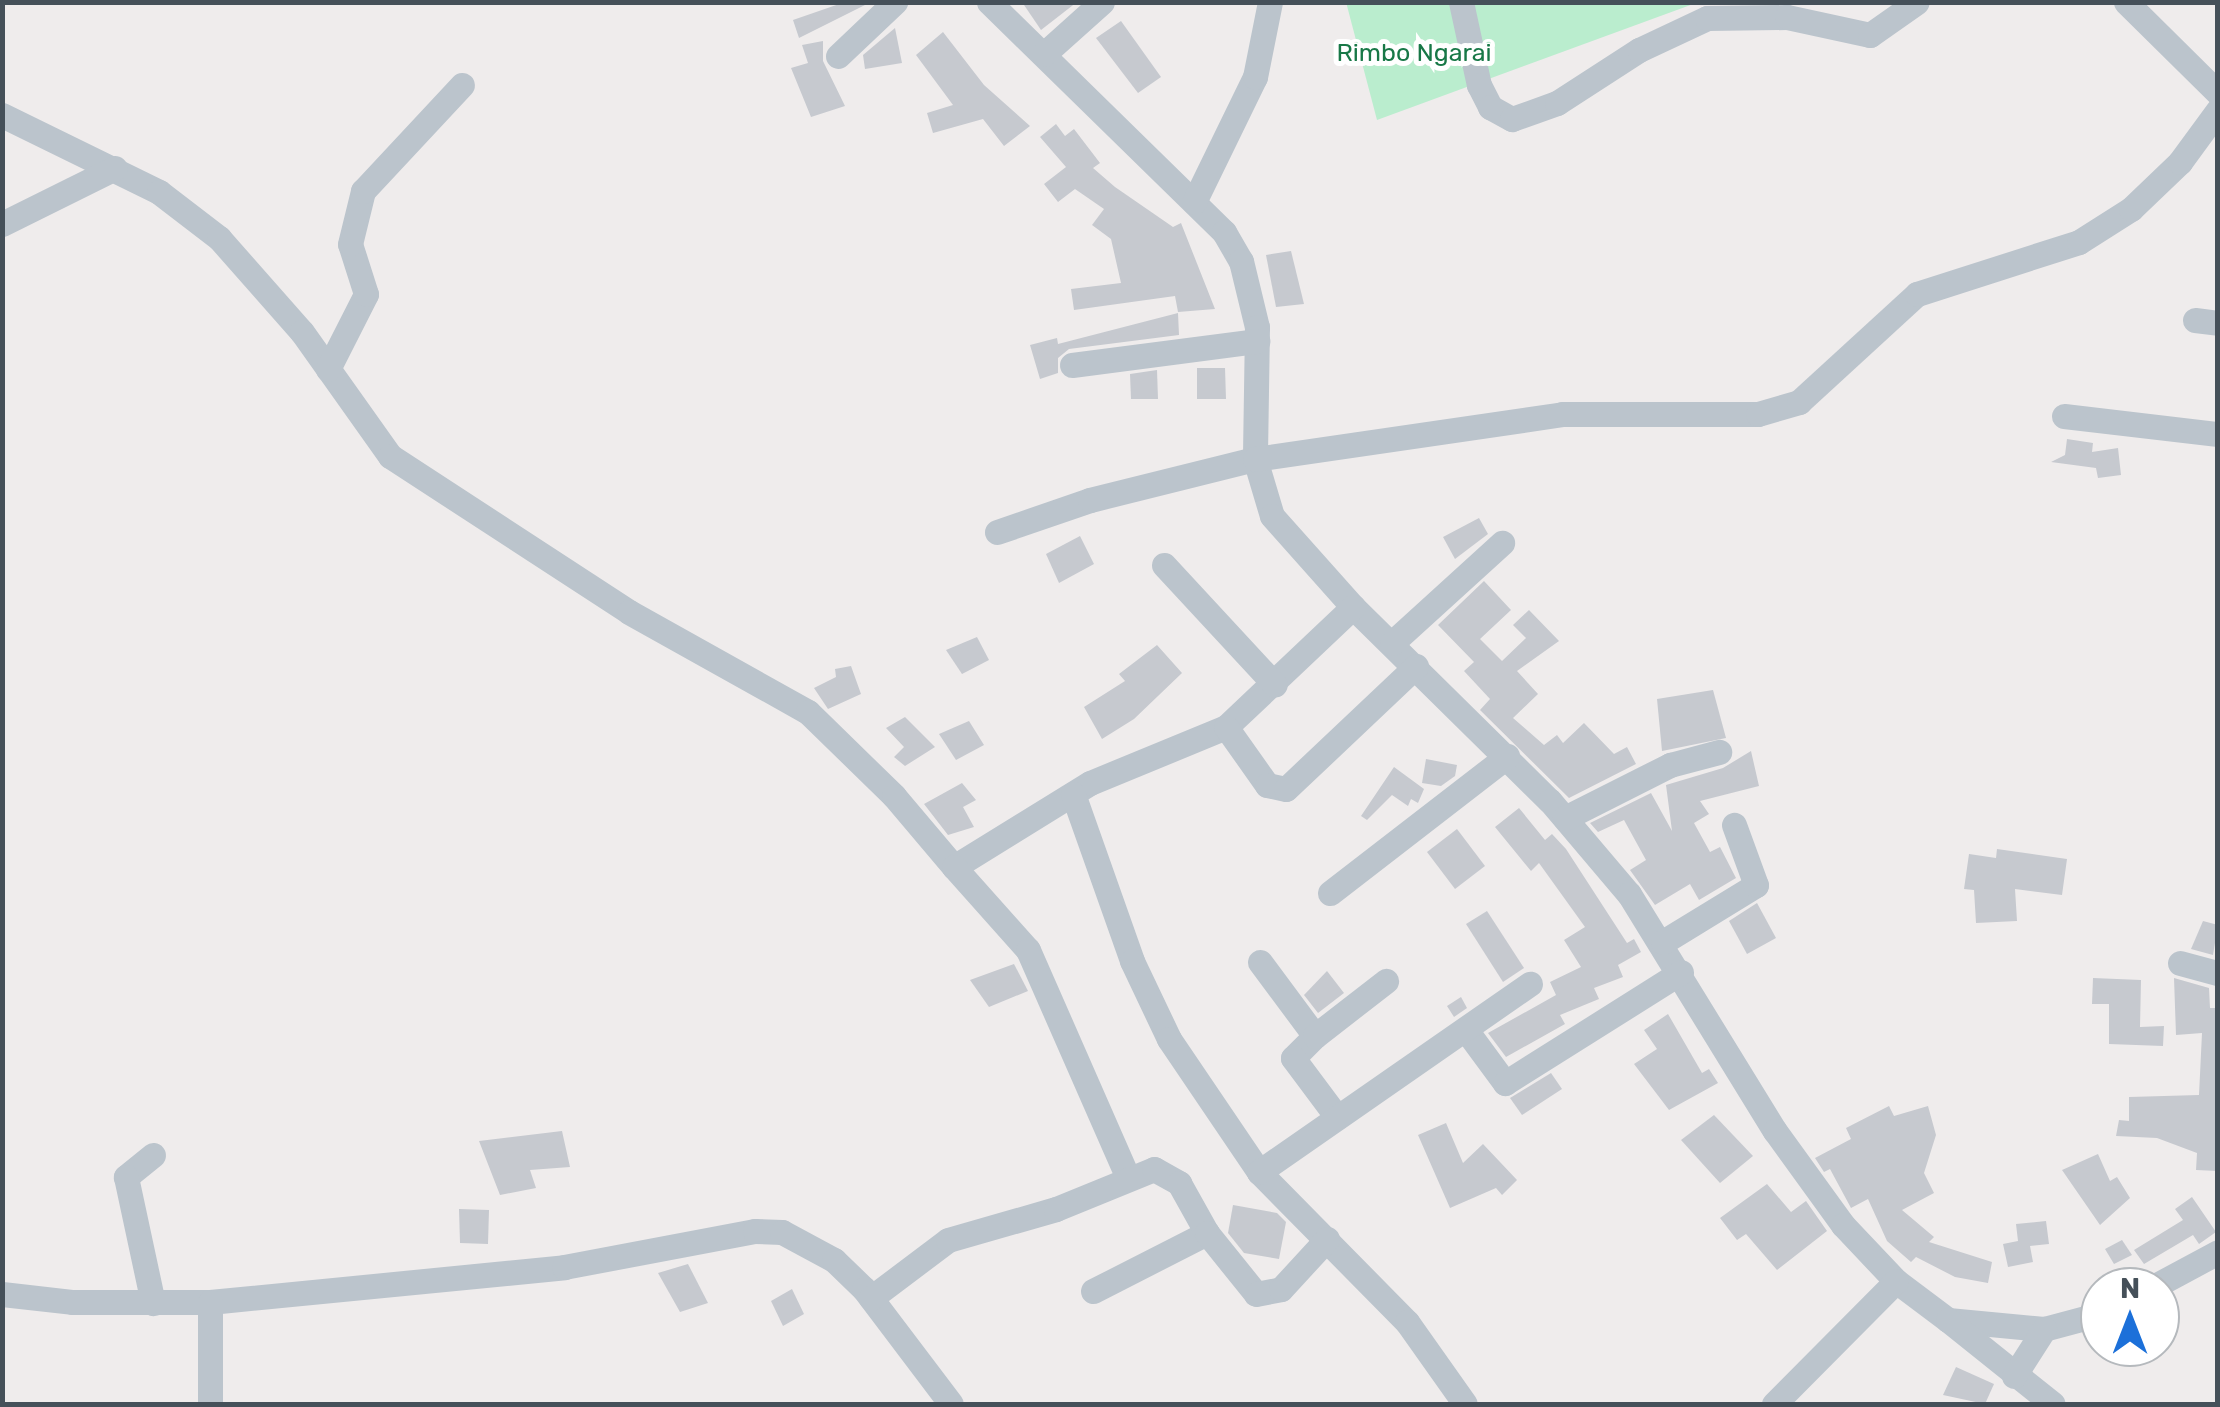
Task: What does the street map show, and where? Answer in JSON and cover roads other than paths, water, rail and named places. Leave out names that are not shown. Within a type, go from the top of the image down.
[{"type":"street","points":[[838,56],[863,25],[895,2]]},
{"type":"street","points":[[989,2],[1194,202],[1240,261],[1257,341],[1255,459],[1272,516],[1352,607],[1566,818],[1663,942],[1776,1131],[1843,1225],[1896,1281],[2053,1404]]},
{"type":"street","points":[[1044,54],[1102,2]]},
{"type":"street","points":[[1194,202],[1254,77],[1270,2]]},
{"type":"street","points":[[1461,2],[1479,85],[1490,108],[1512,118],[1557,103],[1639,50],[1707,18],[1787,17],[1870,35],[1916,2]]},
{"type":"street","points":[[2126,2],[2218,93]]},
{"type":"street","points":[[328,369],[366,294],[350,244],[364,191],[462,85]]},
{"type":"street","points":[[996,532],[1090,500],[1255,459],[1562,414],[1758,414],[1799,402],[1917,294],[2078,242],[2131,209],[2180,162],[2218,110]]},
{"type":"street","points":[[5,119],[115,168],[219,238],[328,369],[390,456],[415,477],[556,558],[629,612],[808,712],[894,796],[1028,950],[1127,1176]]},
{"type":"street","points":[[2,224],[115,168]]},
{"type":"street","points":[[1072,365],[1257,341]]},
{"type":"street","points":[[2064,416],[2218,434]]},
{"type":"street","points":[[1392,644],[1502,543]]},
{"type":"street","points":[[1164,565],[1275,684]]},
{"type":"street","points":[[954,867],[1073,794],[1226,727],[1352,607]]},
{"type":"street","points":[[1226,727],[1267,785],[1286,789],[1416,666]]},
{"type":"street","points":[[1566,818],[1670,766],[1719,752]]},
{"type":"street","points":[[1330,893],[1506,756]]},
{"type":"street","points":[[1073,794],[1150,1002],[1259,1172],[1407,1322],[1465,1404]]},
{"type":"street","points":[[1663,942],[1756,884],[1734,825]]},
{"type":"street","points":[[1260,962],[1315,1036]]},
{"type":"street","points":[[2180,963],[2218,973]]},
{"type":"street","points":[[1466,1030],[1505,1083],[1680,972]]},
{"type":"street","points":[[1337,1116],[1293,1058],[1386,981]]},
{"type":"street","points":[[1259,1172],[1530,984]]},
{"type":"street","points":[[152,1155],[126,1177],[152,1303]]},
{"type":"street","points":[[871,1298],[938,1244],[1056,1210],[1127,1176],[1154,1169],[1169,1174],[1206,1233],[1256,1294],[1281,1289],[1328,1239]]},
{"type":"street","points":[[2,1294],[152,1303],[210,1302],[564,1267],[755,1230],[806,1243],[834,1260],[871,1298],[951,1404]]},
{"type":"street","points":[[1093,1291],[1206,1233]]},
{"type":"street","points":[[2180,1272],[2218,1252]]},
{"type":"street","points":[[1774,1404],[1896,1281]]},
{"type":"street","points":[[210,1302],[210,1404]]},
{"type":"street","points":[[1948,1320],[2044,1328],[2080,1319]]},
{"type":"street","points":[[2014,1376],[2044,1328]]},
{"type":"park label","name":"Rimbo Ngarai","points":[[1414,53]]}]
